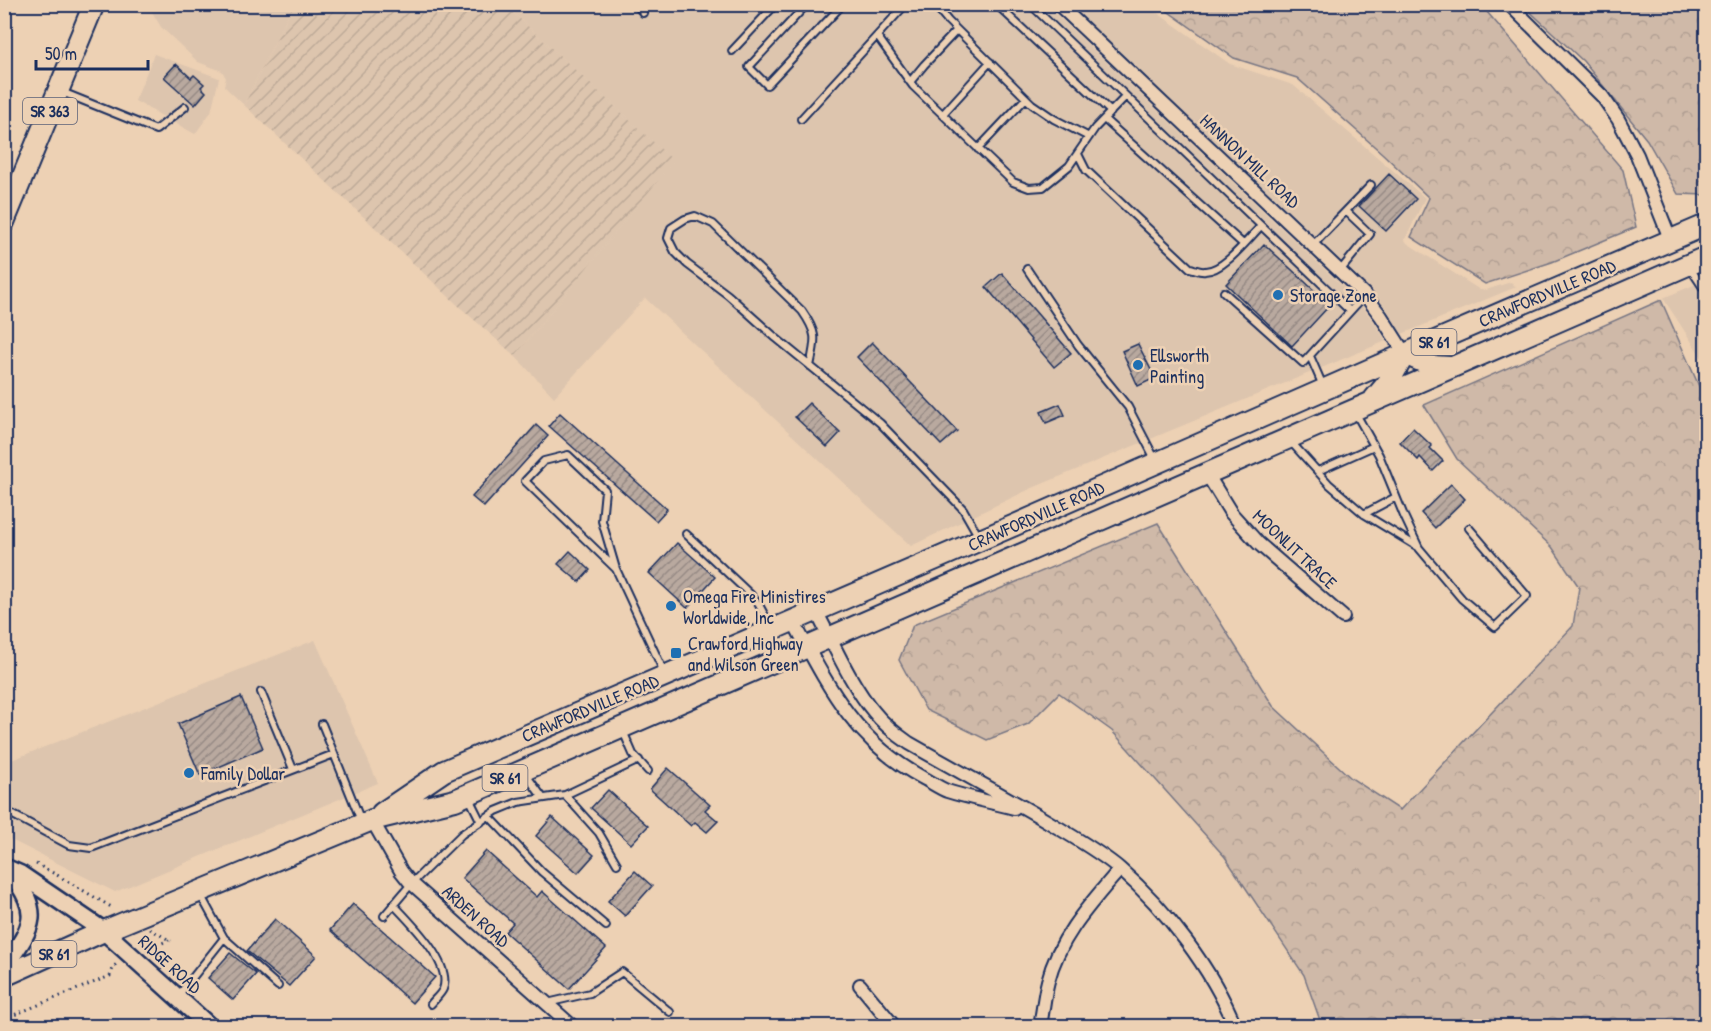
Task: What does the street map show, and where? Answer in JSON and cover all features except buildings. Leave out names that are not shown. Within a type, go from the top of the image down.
[{"type":"main road","name":"SR 363","points":[[5,219],[94,4]]},
{"type":"main road","name":"CRAWFORDVILLE ROAD","points":[[367,822],[444,771],[1707,225]]},
{"type":"main road","name":"CRAWFORDVILLE ROAD","points":[[4,976],[104,931],[367,822],[467,795],[1707,257]]},
{"type":"main road","points":[[1373,402],[1390,380],[1405,354],[1432,366],[1450,367]]},
{"type":"main road","points":[[1066,535],[1092,500],[1113,482]]},
{"type":"main road","points":[[966,578],[996,554],[1015,525]]},
{"type":"main road","points":[[4,967],[24,938],[30,926],[31,914],[22,888],[6,868]]},
{"type":"main road","name":"RIDGE ROAD","points":[[6,868],[28,879],[104,931],[210,1026]]},
{"type":"street","name":"HANNON MILL ROAD","points":[[1058,4],[1365,295],[1405,354]]},
{"type":"street","points":[[1509,4],[1602,96],[1618,118],[1637,155],[1671,241]]},
{"type":"street","name":"MOONLIT TRACE","points":[[1207,474],[1231,513],[1258,543],[1343,617]]},
{"type":"street","points":[[816,611],[860,693],[874,713],[891,730],[909,743],[1081,842],[1120,869],[1161,911],[1200,960],[1235,1026]]},
{"type":"street","points":[[793,621],[831,690],[861,731],[876,746],[907,770],[946,790],[1033,813]]},
{"type":"street","points":[[896,761],[909,743]]},
{"type":"street","name":"ARDEN ROAD","points":[[367,822],[400,871],[412,884],[572,1026]]},
{"type":"street","points":[[1040,1026],[1049,979],[1062,945],[1077,921],[1120,869]]},
{"type":"street","points":[[860,985],[894,1026]]},
{"type":"lane","points":[[636,4],[643,13]]},
{"type":"lane","points":[[732,51],[776,4]]},
{"type":"lane","points":[[807,4],[749,67],[767,85],[843,4]]},
{"type":"lane","points":[[801,119],[906,4]]},
{"type":"lane","points":[[934,4],[1026,98],[1054,119],[1089,137]]},
{"type":"lane","points":[[996,4],[1111,112]]},
{"type":"lane","points":[[1030,4],[1350,311]]},
{"type":"lane","points":[[910,82],[957,30]]},
{"type":"lane","points":[[878,36],[910,82],[1013,182],[1029,188],[1043,187],[1069,165],[1089,137],[1126,96]]},
{"type":"lane","points":[[943,114],[990,62]]},
{"type":"lane","points":[[58,91],[156,130],[185,106]]},
{"type":"lane","points":[[978,149],[1026,98]]},
{"type":"lane","points":[[1104,119],[1243,244]]},
{"type":"lane","points":[[1078,154],[1086,170],[1190,268],[1203,272],[1222,265],[1261,226]]},
{"type":"lane","points":[[1312,246],[1371,185]]},
{"type":"lane","points":[[1339,271],[1370,234],[1346,211]]},
{"type":"lane","points":[[810,366],[816,339],[812,325],[802,311],[713,224],[695,216],[671,228],[668,238],[675,252],[687,264],[728,295],[810,366],[880,423],[963,509],[981,540]]},
{"type":"lane","points":[[1688,265],[1707,292]]},
{"type":"lane","points":[[1027,269],[1078,345],[1128,407],[1157,463]]},
{"type":"lane","points":[[1224,292],[1303,363],[1365,295]]},
{"type":"lane","points":[[1310,356],[1324,389]]},
{"type":"lane","points":[[1354,410],[1374,446],[1419,548],[1462,598],[1495,627],[1527,596],[1469,528]]},
{"type":"lane","points":[[1288,439],[1329,484],[1364,514],[1419,548]]},
{"type":"lane","points":[[1318,471],[1374,446]]},
{"type":"lane","points":[[616,569],[525,481],[544,461],[567,455],[605,489],[602,522],[616,569],[665,676]]},
{"type":"lane","points":[[1364,514],[1396,497]]},
{"type":"lane","points":[[686,534],[751,595],[759,604],[772,630]]},
{"type":"lane","points":[[261,692],[293,770]]},
{"type":"lane","points":[[322,724],[367,822]]},
{"type":"lane","points":[[621,728],[633,754],[648,771]]},
{"type":"lane","points":[[4,810],[69,845],[91,848],[334,754]]},
{"type":"lane","points":[[384,916],[462,834],[496,811],[518,802],[565,795],[639,760]]},
{"type":"lane","points":[[523,771],[543,798]]},
{"type":"lane","points":[[467,795],[481,822]]},
{"type":"lane","points":[[565,795],[599,833],[617,864]]},
{"type":"lane","points":[[489,816],[542,872],[606,926]]},
{"type":"lane","points":[[199,892],[224,938],[278,986]]},
{"type":"lane","points":[[394,905],[418,930],[439,962],[444,978],[443,989],[431,1004]]},
{"type":"lane","points":[[177,997],[224,938]]},
{"type":"lane","points":[[546,1003],[590,993],[622,972],[670,1012]]},
{"type":"path","points":[[36,864],[98,900]]},
{"type":"path","points":[[4,1019],[110,976],[117,963]]},
{"type":"shaded area","points":[[148,5],[293,5],[244,105],[224,86],[226,78],[222,71],[198,62],[161,27]]},
{"type":"shaded area","points":[[293,5],[505,5],[674,161],[515,356],[244,105]]},
{"type":"shaded area","points":[[505,5],[1046,5],[1358,301],[1386,341],[1030,489],[911,546],[645,298],[554,397],[515,356],[673,161]]},
{"type":"shaded area","points":[[1071,5],[1146,5],[1230,64],[1293,85],[1425,198],[1405,240],[1407,243],[1480,290],[1511,282],[1516,287],[1402,334],[1371,289]]},
{"type":"shaded area","points":[[154,54],[219,78],[211,112],[195,134],[135,101]]},
{"type":"shaded area","points":[[1706,280],[1706,364],[1663,298]]},
{"type":"shaded area","name":"Family Dollar","points":[[315,640],[378,783],[115,892],[5,837],[4,763]]},
{"type":"green space","points":[[1159,5],[1481,5],[1623,170],[1636,227],[1552,262],[1485,284],[1411,237],[1429,198],[1297,78],[1234,58]]},
{"type":"green space","points":[[1523,5],[1706,5],[1706,97],[1704,97],[1706,195],[1678,194],[1647,140],[1583,61]]},
{"type":"green space","points":[[1661,300],[1706,402],[1706,1026],[1322,1026],[1304,975],[1225,857],[1112,731],[1059,693],[1028,724],[987,740],[926,710],[899,660],[913,625],[1158,523],[1273,706],[1351,778],[1400,810],[1573,626],[1579,587],[1552,547],[1457,459],[1424,405]]},
{"type":"place","name":"Storage Zone","points":[[1278,295]]},
{"type":"place","name":"Ellsworth Painting","points":[[1138,365]]},
{"type":"place","name":"Omega Fire Ministires Worldwide, Inc","points":[[671,606]]},
{"type":"place","name":"Crawford Highway and Wilson Green","points":[[676,653]]},
{"type":"place","name":"Family Dollar","points":[[189,773]]}]
